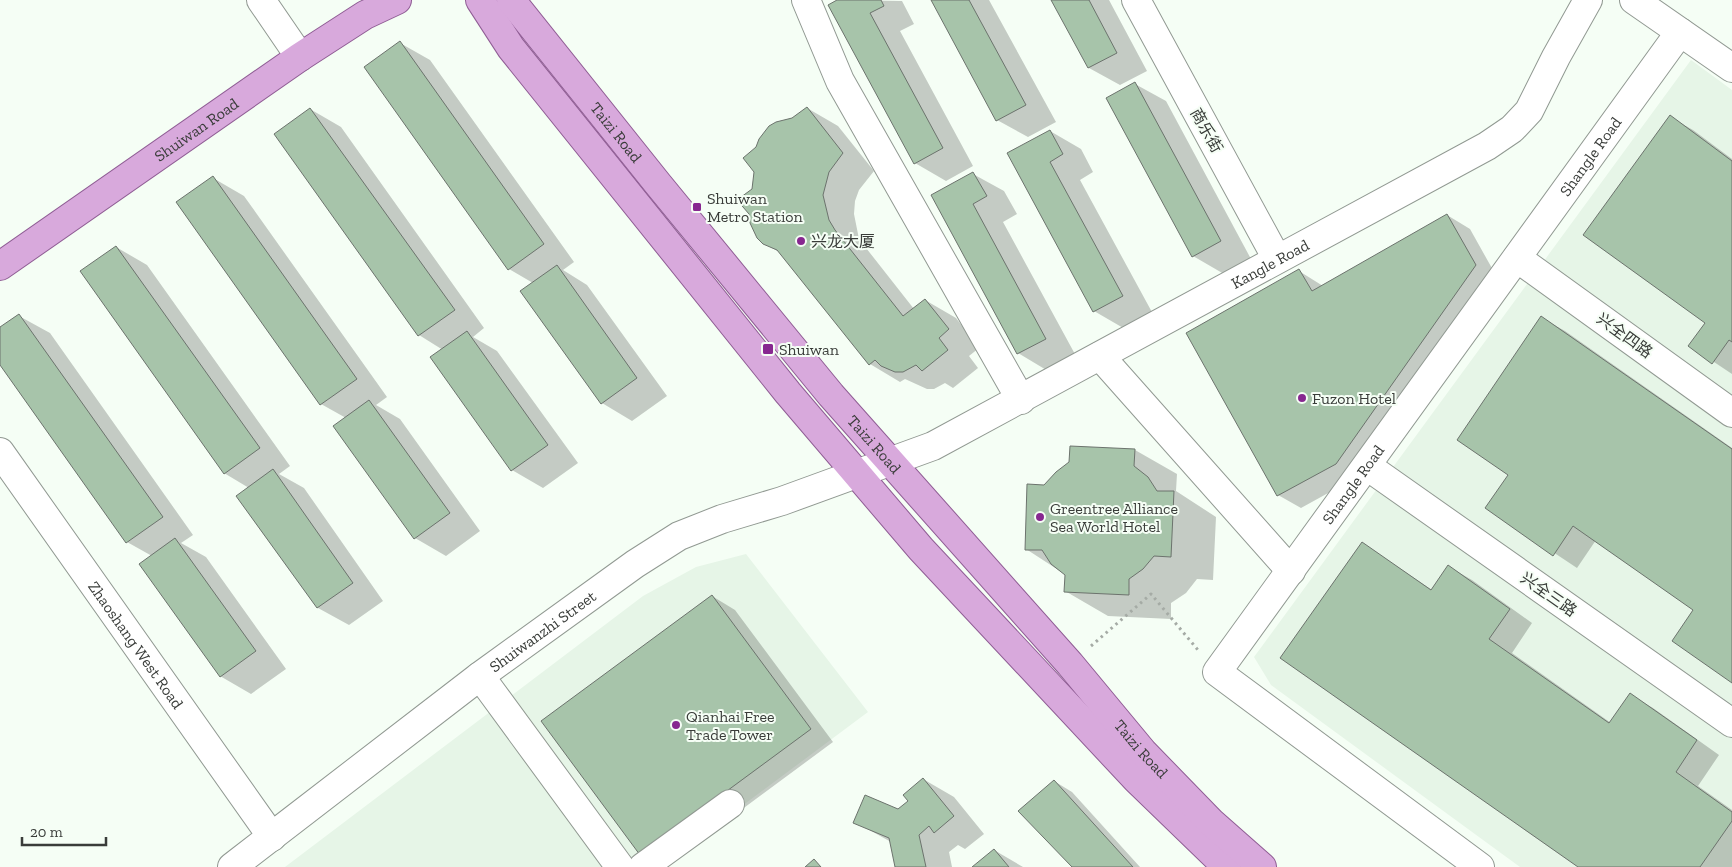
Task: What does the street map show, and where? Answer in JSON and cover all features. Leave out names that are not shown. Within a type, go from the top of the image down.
[{"type":"main road","name":"Shuiwan Road","points":[[0,266],[300,57],[365,15],[397,0]]},
{"type":"main road","name":"Taizi Road","points":[[480,0],[511,48],[788,393],[921,549],[1170,814],[1227,867]]},
{"type":"main road","name":"Taizi Road","points":[[511,0],[769,321],[891,463],[1070,664],[1166,777],[1233,843],[1262,867]]},
{"type":"street","points":[[262,0],[300,57]]},
{"type":"street","points":[[806,0],[840,80],[1021,400]]},
{"type":"street","name":"商乐街","points":[[1136,0],[1277,259]]},
{"type":"street","name":"Kangle Road","points":[[891,463],[933,446],[1021,400],[1487,146],[1512,130],[1529,111],[1556,57],[1588,0]]},
{"type":"street","points":[[1634,0],[1732,68]]},
{"type":"street","name":"Shangle Road","points":[[1217,672],[1680,32]]},
{"type":"street","name":"兴全四路","points":[[1518,258],[1732,413]]},
{"type":"street","points":[[1100,356],[1291,571]]},
{"type":"street","name":"Zhaoshang West Road","points":[[0,452],[272,837]]},
{"type":"street","name":"Shuiwanzhi Street","points":[[232,867],[480,676],[635,564],[679,536],[715,521],[891,463]]},
{"type":"street","name":"兴全三路","points":[[1367,466],[1732,723]]},
{"type":"street","points":[[1217,672],[1480,867]]},
{"type":"street","points":[[480,676],[620,867]]},
{"type":"street","points":[[644,867],[730,804]]},
{"type":"path","points":[[1070,664],[1151,594],[1217,672]]},
{"type":"shaded area","points":[[1691,60],[1732,90],[1732,867],[1520,867],[1271,685],[1254,657]]},
{"type":"shaded area","points":[[746,554],[868,712],[660,867],[285,867],[643,596],[696,567]]},
{"type":"building","points":[[837,0],[881,0],[884,6],[870,13],[943,148],[914,164],[828,5]]},
{"type":"building","points":[[931,0],[969,0],[1026,105],[996,121]]},
{"type":"building","points":[[1051,0],[1089,0],[1117,53],[1088,68]]},
{"type":"building","points":[[400,41],[544,244],[508,270],[364,67]]},
{"type":"building","points":[[1135,82],[1221,241],[1192,257],[1106,98]]},
{"type":"building","name":"兴龙大厦","points":[[807,107],[843,153],[829,172],[823,195],[829,220],[835,230],[903,316],[925,299],[949,329],[939,338],[948,350],[922,371],[916,365],[903,372],[895,372],[881,366],[875,360],[869,365],[777,250],[763,244],[757,238],[750,223],[749,214],[737,200],[752,189],[754,172],[743,158],[756,147],[759,139],[769,126],[792,118]]},
{"type":"building","points":[[310,108],[455,310],[418,336],[274,134]]},
{"type":"building","points":[[1670,115],[1732,161],[1732,342],[1729,340],[1712,364],[1688,346],[1705,323],[1583,235]]},
{"type":"building","points":[[1050,130],[1063,154],[1050,162],[1123,296],[1093,312],[1007,153]]},
{"type":"building","points":[[973,172],[987,196],[973,204],[1046,339],[1017,354],[931,195]]},
{"type":"building","points":[[213,176],[357,379],[320,405],[176,202]]},
{"type":"building","name":"Fuzon Hotel","points":[[1447,214],[1476,265],[1336,464],[1277,496],[1186,333],[1299,269],[1312,291]]},
{"type":"building","points":[[116,246],[260,448],[224,474],[80,271]]},
{"type":"building","points":[[557,265],[637,378],[601,404],[520,291]]},
{"type":"building","points":[[19,314],[163,517],[126,543],[0,365],[0,327]]},
{"type":"building","points":[[1541,316],[1732,449],[1732,683],[1672,641],[1693,610],[1573,526],[1553,556],[1485,508],[1508,475],[1457,440]]},
{"type":"building","points":[[467,331],[548,445],[511,471],[430,357]]},
{"type":"building","points":[[369,400],[450,513],[414,539],[333,426]]},
{"type":"building","points":[[1070,446],[1135,449],[1134,466],[1148,477],[1157,491],[1174,491],[1171,557],[1154,556],[1143,569],[1129,579],[1129,595],[1064,592],[1065,575],[1051,564],[1042,550],[1025,550],[1027,484],[1044,485],[1069,462]]},
{"type":"building","points":[[273,469],[353,583],[317,608],[236,496]]},
{"type":"building","points":[[175,538],[256,651],[220,677],[139,564]]},
{"type":"building","points":[[1362,542],[1431,590],[1448,565],[1510,609],[1489,639],[1609,723],[1630,693],[1697,740],[1676,772],[1732,812],[1732,821],[1700,867],[1578,867],[1280,658]]},
{"type":"building","name":"Qianhai Free Trade Tower","points":[[712,595],[811,729],[640,855],[541,721]]},
{"type":"building","points":[[923,778],[954,816],[934,833],[929,826],[919,835],[926,867],[895,867],[889,838],[853,823],[865,795],[898,809],[908,801],[903,795]]},
{"type":"building","points":[[1054,780],[1133,867],[1072,867],[1018,811]]},
{"type":"building","points":[[994,849],[1009,867],[972,867]]},
{"type":"building","points":[[814,859],[821,867],[805,867]]},
{"type":"place","name":"Shuiwan Metro Station","points":[[697,207]]},
{"type":"place","name":"兴龙大厦","points":[[801,241]]},
{"type":"place","name":"Shuiwan","points":[[768,349]]},
{"type":"place","name":"Fuzon Hotel","points":[[1302,398]]},
{"type":"place","name":"Greentree Alliance Sea World Hotel","points":[[1040,517]]},
{"type":"place","name":"Qianhai Free Trade Tower","points":[[676,725]]}]
